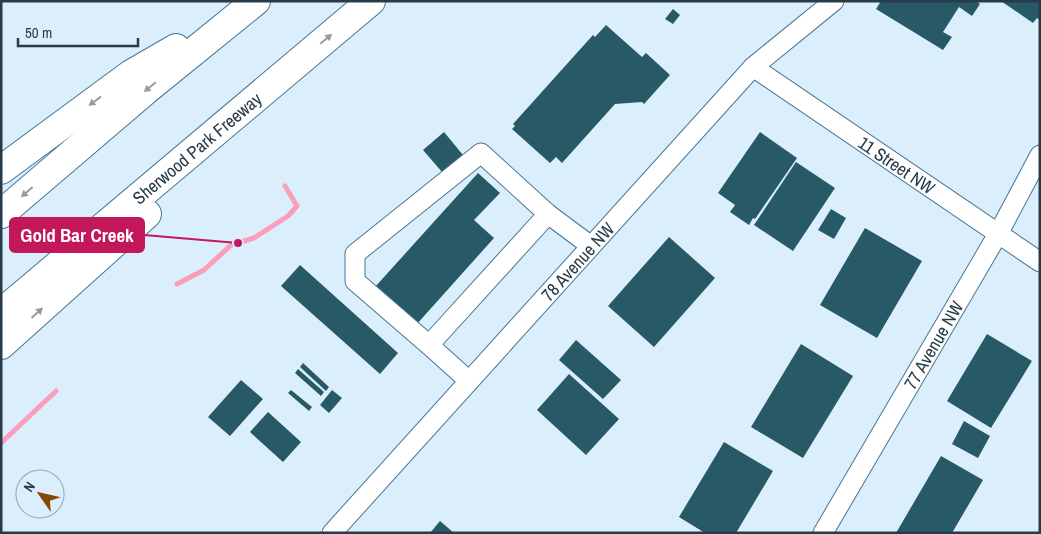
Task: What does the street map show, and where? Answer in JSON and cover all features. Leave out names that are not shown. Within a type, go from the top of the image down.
[{"type":"highway","points":[[1,170],[131,74],[256,1]]},
{"type":"highway","points":[[1,214],[145,91],[256,1]]},
{"type":"highway","name":"Sherwood Park Freeway","points":[[1,313],[371,1]]},
{"type":"highway","points":[[1,345],[221,147],[289,70]]},
{"type":"street","name":"78 Avenue NW","points":[[332,533],[753,67],[834,1]]},
{"type":"street","name":"11 Street NW","points":[[753,67],[1040,262]]},
{"type":"street","points":[[469,381],[355,281],[355,254],[482,153],[548,214],[592,246]]},
{"type":"street","name":"77 Avenue NW","points":[[823,533],[998,234],[1040,155]]},
{"type":"street","points":[[429,345],[548,214]]},
{"type":"building","points":[[881,1],[976,1],[980,4],[972,16],[959,7],[943,32],[952,37],[943,50],[876,9]]},
{"type":"building","points":[[1001,1],[1040,1],[1040,20],[1037,18],[1033,23]]},
{"type":"building","points":[[673,9],[680,15],[673,24],[665,19]]},
{"type":"building","points":[[606,25],[642,57],[646,53],[670,75],[644,104],[642,102],[615,104],[562,163],[556,157],[550,163],[512,129],[515,126],[513,124],[593,35],[595,37]]},
{"type":"building","points":[[444,132],[463,155],[442,172],[423,150]]},
{"type":"building","points":[[760,132],[797,158],[749,225],[730,212],[735,205],[718,193]]},
{"type":"building","points":[[796,162],[835,188],[793,251],[754,225]]},
{"type":"building","points":[[478,173],[500,193],[474,220],[494,238],[416,325],[375,287]]},
{"type":"building","points":[[831,209],[846,218],[834,239],[818,230]]},
{"type":"building","points":[[865,228],[922,261],[877,338],[820,305]]},
{"type":"building","points":[[669,237],[715,278],[654,347],[608,306]]},
{"type":"building","points":[[300,265],[398,353],[380,374],[281,286]]},
{"type":"building","points":[[987,334],[1032,361],[991,428],[947,401]]},
{"type":"building","points":[[576,340],[621,380],[603,399],[559,360]]},
{"type":"building","points":[[801,344],[853,376],[803,458],[751,427]]},
{"type":"building","points":[[303,363],[329,387],[326,391],[300,367]]},
{"type":"building","points":[[298,369],[324,392],[321,396],[295,373]]},
{"type":"building","points":[[569,374],[619,419],[586,455],[537,410]]},
{"type":"building","points":[[241,380],[263,399],[230,436],[208,417]]},
{"type":"building","points":[[291,390],[312,407],[309,411],[288,393]]},
{"type":"building","points":[[332,390],[342,398],[329,413],[320,405]]},
{"type":"building","points":[[268,412],[301,442],[283,462],[250,432]]},
{"type":"building","points":[[964,421],[990,436],[978,458],[952,444]]},
{"type":"building","points":[[724,442],[773,471],[736,533],[705,533],[679,517]]},
{"type":"building","points":[[941,456],[983,480],[952,533],[896,533]]},
{"type":"building","points":[[440,521],[454,533],[430,533]]},
{"type":"waterway","points":[[177,284],[204,270],[231,245],[254,238],[288,216],[297,206],[285,186]]},
{"type":"waterway","points":[[1,443],[56,391]]},
{"type":"place","name":"Gold Bar Creek","points":[[238,243]]}]
